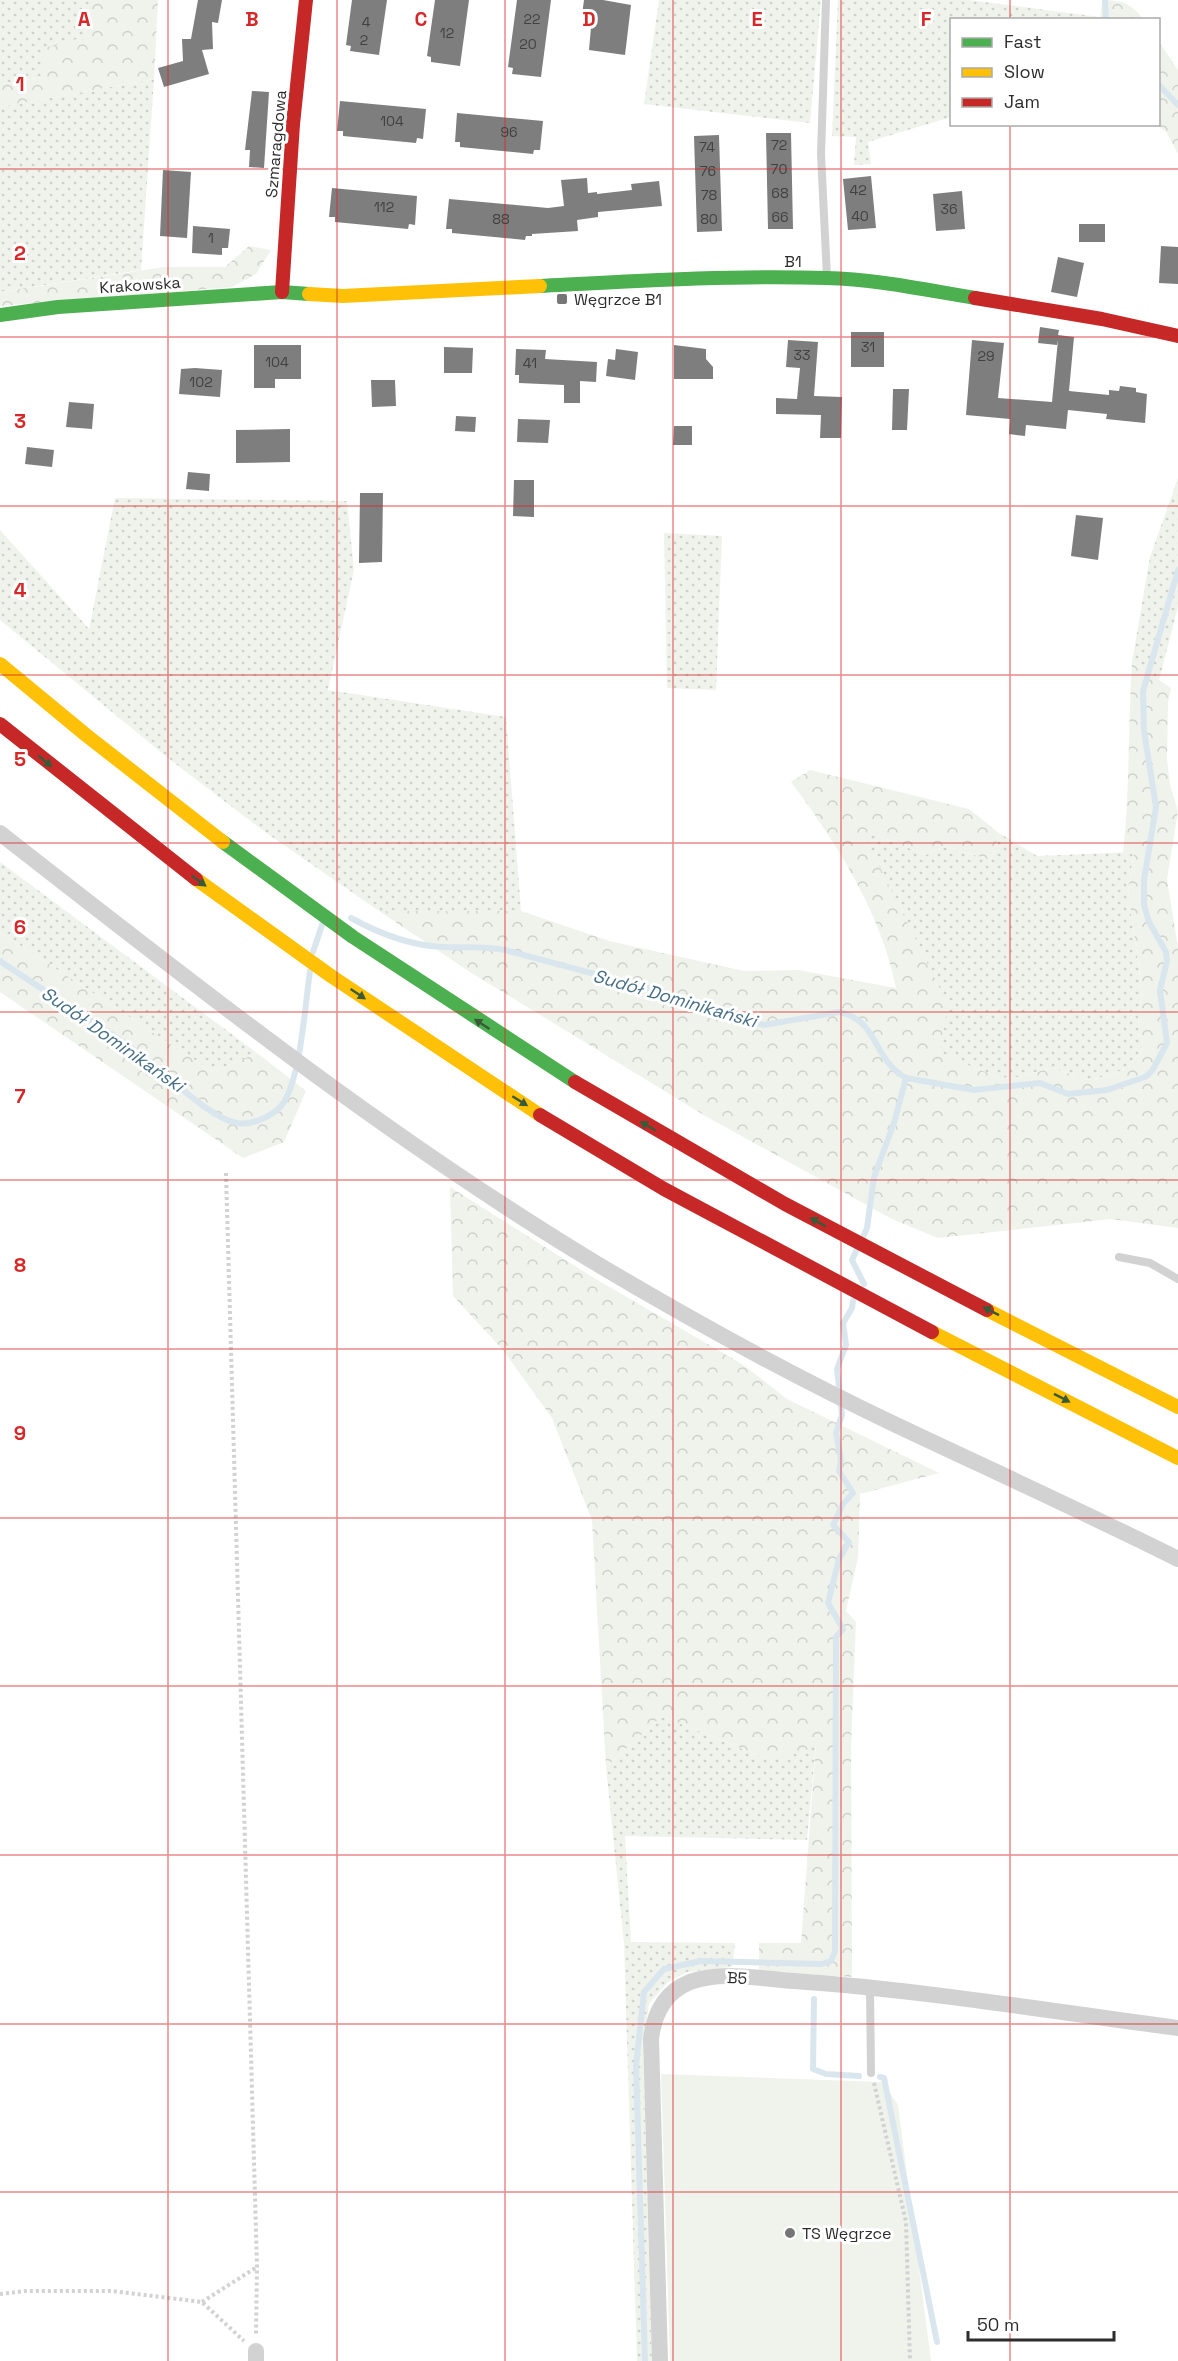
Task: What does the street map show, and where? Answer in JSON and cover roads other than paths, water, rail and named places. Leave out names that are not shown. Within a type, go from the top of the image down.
[{"type":"main road","name":"Szmaragdowa","points":[[282,292],[306,0]]},
{"type":"main road","name":"B1","points":[[282,292],[343,296],[668,279],[827,278],[876,282],[1102,319],[1178,336]]},
{"type":"main road","name":"Krakowska","points":[[0,315],[58,307],[282,292]]},
{"type":"main road","points":[[0,664],[159,793],[254,865],[389,962],[486,1026],[617,1108],[728,1173],[842,1235],[1178,1407]]},
{"type":"main road","points":[[0,724],[126,826],[242,914],[464,1066],[661,1187],[828,1278],[1178,1458]]},
{"type":"street","points":[[0,833],[308,1069],[418,1147],[592,1261],[756,1354],[853,1404],[1178,1559]]},
{"type":"street","name":"B5","points":[[660,2361],[652,2029],[657,2012],[675,1990],[707,1977],[870,1987],[1178,2028]]},
{"type":"lane","points":[[826,0],[821,154],[827,278]]},
{"type":"lane","points":[[1119,1257],[1150,1263],[1178,1279]]},
{"type":"lane","points":[[870,1987],[871,2073]]},
{"type":"waterway","name":"Sudół Dominikański","points":[[1105,0],[1106,18]]},
{"type":"waterway","name":"Sudół Dominikański","points":[[1160,86],[1178,105]]},
{"type":"waterway","name":"Sudół Dominikański","points":[[351,918],[384,934],[408,942],[432,946],[505,950],[666,993],[723,1015],[764,1025],[839,1012],[852,1016],[862,1023],[887,1061],[906,1078],[974,1090],[1040,1083],[1068,1094],[1107,1090],[1145,1077],[1152,1071],[1167,1043],[1160,990],[1167,961],[1166,952],[1149,922],[1144,905],[1144,880],[1156,807],[1144,731],[1143,691],[1178,570]]},
{"type":"waterway","name":"Sudół Dominikański","points":[[313,952],[322,925]]},
{"type":"waterway","name":"Sudół Dominikański","points":[[0,961],[133,1049],[212,1112],[225,1119],[243,1124],[255,1122],[273,1113],[282,1105],[288,1093],[298,1060],[310,971]]},
{"type":"waterway","points":[[863,1237],[867,1228],[874,1177],[894,1123],[906,1078]]},
{"type":"waterway","points":[[856,1251],[852,1260],[864,1284]]},
{"type":"waterway","points":[[645,2361],[636,2066],[644,1992],[664,1969],[701,1961],[822,1964],[831,1961],[835,1951],[836,1637],[843,1629],[828,1603],[839,1559],[849,1542],[833,1525],[843,1504],[853,1493],[839,1471],[841,1459],[836,1433],[842,1415],[837,1369],[846,1345],[843,1323],[852,1308],[853,1301]]},
{"type":"waterway","points":[[814,1999],[813,2069],[826,2074],[859,2076]]},
{"type":"waterway","points":[[880,2077],[884,2078],[937,2342]]},
{"type":"place","name":"Węgrzce B1","points":[[562,299]]},
{"type":"place","name":"TS Węgrzce","points":[[790,2233]]}]
